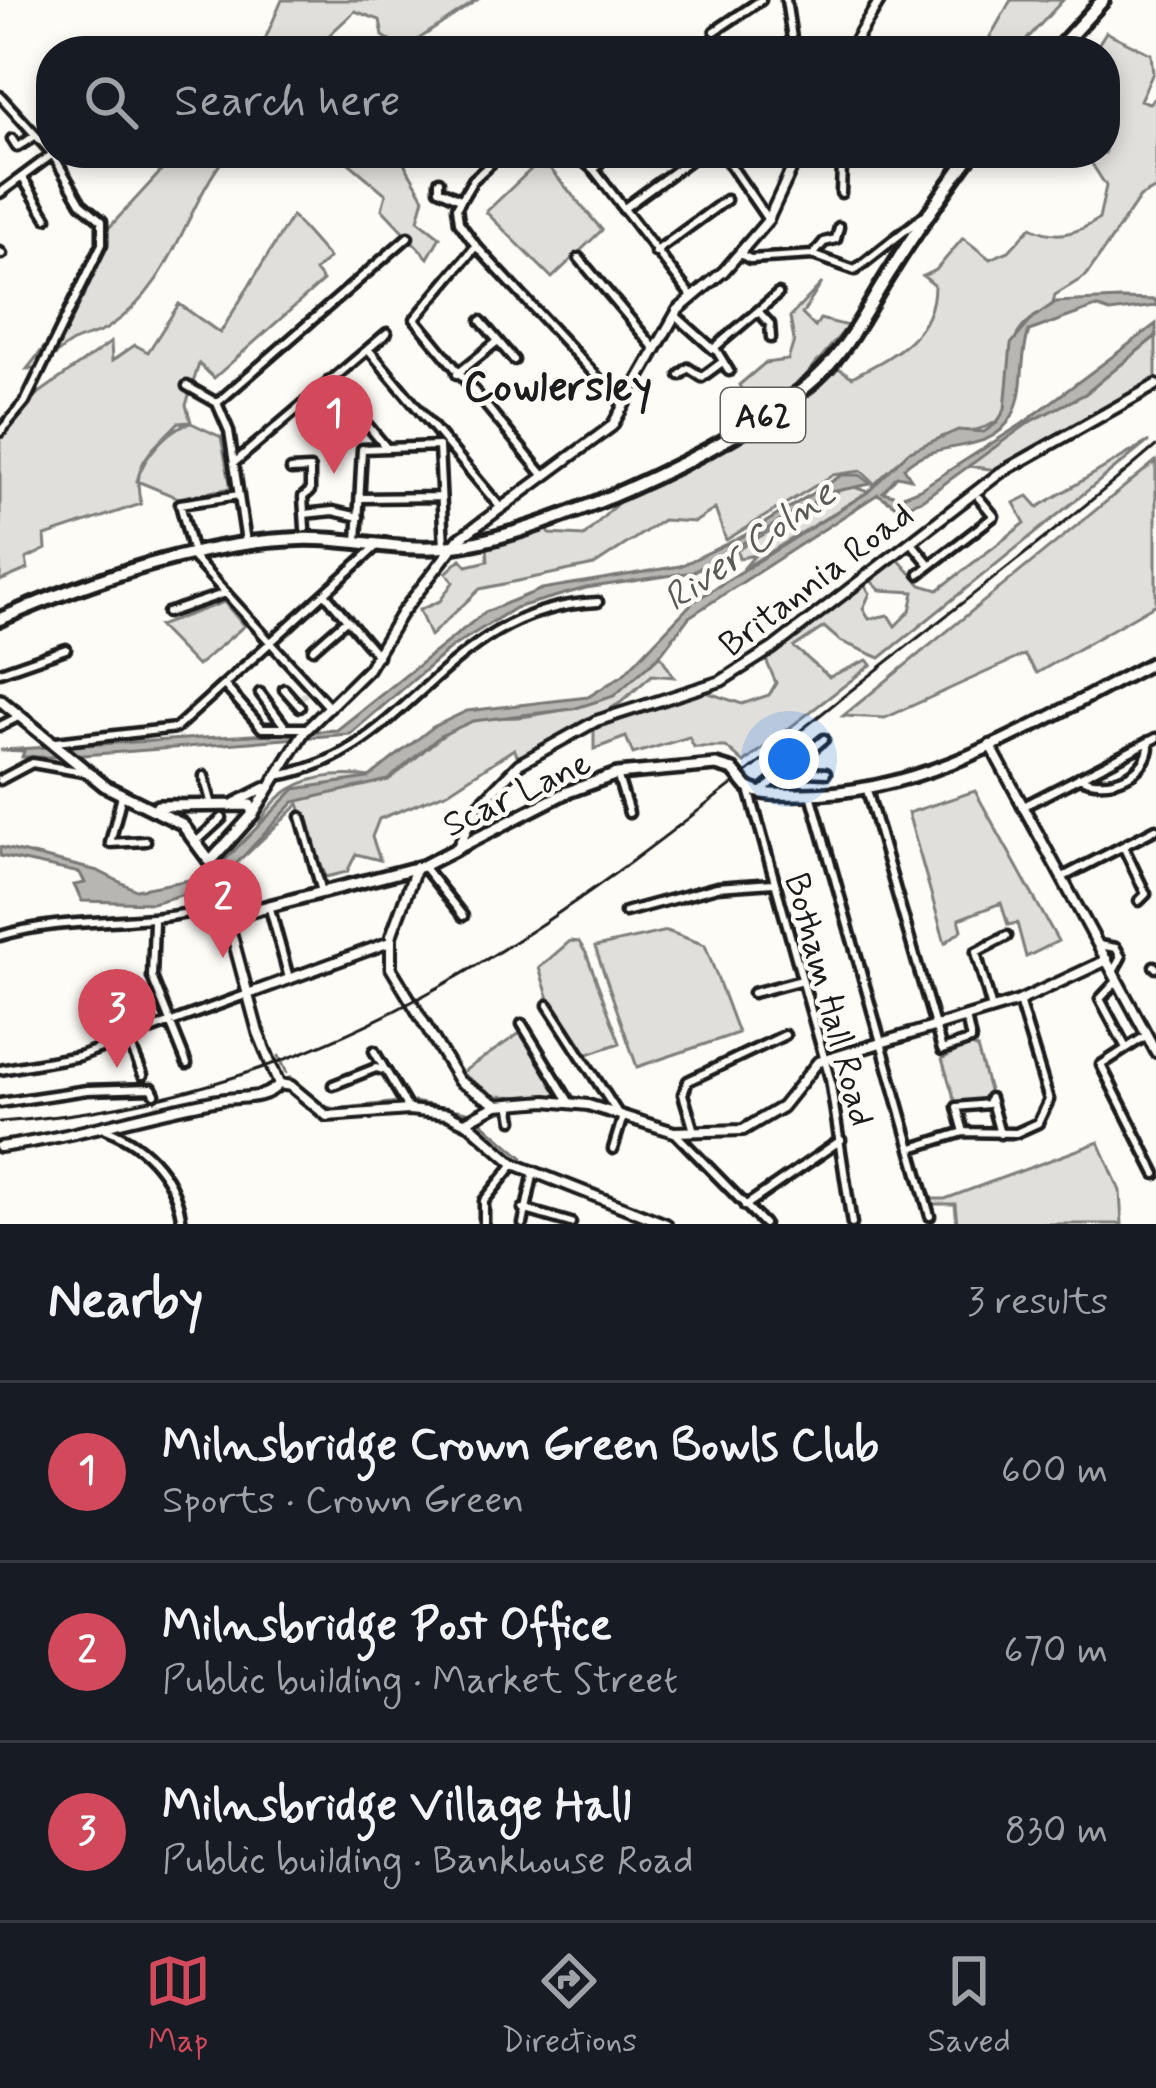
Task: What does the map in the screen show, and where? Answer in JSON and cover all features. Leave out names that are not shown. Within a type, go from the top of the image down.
[{"type":"main road","points":[[1071,36],[1103,0]]},
{"type":"main road","name":"A62","points":[[0,619],[193,555],[247,543],[448,547],[523,529],[594,502],[772,410],[829,365],[961,168]]},
{"type":"main road","points":[[752,790],[811,794],[867,790],[990,745],[1156,661]]},
{"type":"main road","points":[[0,700],[89,773],[182,824],[210,863],[227,917]]},
{"type":"main road","name":"Scar Lane","points":[[227,917],[419,867],[565,793],[617,774],[694,766],[733,770],[752,790]]},
{"type":"main road","points":[[153,806],[250,805],[253,814],[210,863]]},
{"type":"main road","points":[[178,807],[182,824]]},
{"type":"street","points":[[715,31],[761,0]]},
{"type":"street","points":[[786,0],[792,36]]},
{"type":"street","points":[[858,36],[880,0]]},
{"type":"street","points":[[1090,16],[1091,0]]},
{"type":"street","points":[[0,96],[35,136],[17,147],[11,139]]},
{"type":"street","points":[[0,194],[36,166]]},
{"type":"street","points":[[0,432],[25,402],[86,287],[102,244],[102,221],[81,203],[61,168]]},
{"type":"street","points":[[488,168],[460,199],[457,215],[476,246],[624,406]]},
{"type":"street","points":[[592,168],[692,298]]},
{"type":"street","points":[[623,209],[679,168]]},
{"type":"street","points":[[732,168],[768,220]]},
{"type":"street","points":[[253,814],[305,730],[378,656],[448,547],[593,443],[624,406],[675,316],[768,220],[794,168]]},
{"type":"street","points":[[841,193],[842,168]]},
{"type":"street","points":[[22,177],[47,218]]},
{"type":"street","points":[[439,181],[439,189],[460,199]]},
{"type":"street","points":[[655,252],[726,200]]},
{"type":"street","points":[[740,254],[750,259],[813,255],[843,269],[866,266],[921,214],[928,213]]},
{"type":"street","points":[[813,255],[824,242],[836,239],[839,227]]},
{"type":"street","points":[[217,404],[408,237]]},
{"type":"street","points":[[476,246],[415,319],[544,476]]},
{"type":"street","points":[[579,258],[655,349]]},
{"type":"street","points":[[675,316],[708,348],[715,348],[778,294]]},
{"type":"street","points":[[758,311],[770,324],[771,338]]},
{"type":"street","points":[[481,321],[514,361]]},
{"type":"street","points":[[234,463],[387,333]]},
{"type":"street","points":[[458,374],[498,341]]},
{"type":"street","points":[[715,348],[729,371]]},
{"type":"street","points":[[368,349],[500,507]]},
{"type":"street","points":[[680,375],[688,368],[702,377],[722,363]]},
{"type":"street","points":[[330,380],[386,446]]},
{"type":"street","name":"Britannia Road","points":[[458,848],[477,807],[519,764],[596,721],[722,681],[1000,473],[1156,385]]},
{"type":"street","points":[[187,386],[217,404],[234,463],[247,543]]},
{"type":"street","points":[[442,443],[441,497],[448,547]]},
{"type":"street","points":[[357,542],[361,452],[442,443]]},
{"type":"street","points":[[294,466],[310,469],[305,528]]},
{"type":"street","points":[[239,495],[180,504],[193,555],[272,644],[304,697]]},
{"type":"street","points":[[361,498],[441,497]]},
{"type":"street","points":[[980,498],[1002,526]]},
{"type":"street","points":[[304,514],[333,511],[359,517]]},
{"type":"street","points":[[919,574],[994,516]]},
{"type":"street","points":[[911,542],[930,566]]},
{"type":"street","points":[[56,742],[176,728],[327,596],[379,544]]},
{"type":"street","points":[[167,613],[226,593]]},
{"type":"street","points":[[327,596],[378,656]]},
{"type":"street","points":[[232,804],[275,777],[303,772],[357,745],[481,638],[518,617],[548,605],[598,602]]},
{"type":"street","points":[[313,649],[347,619]]},
{"type":"street","points":[[0,672],[66,649]]},
{"type":"street","points":[[225,686],[262,728],[305,730]]},
{"type":"street","points":[[284,689],[330,708]]},
{"type":"street","points":[[260,693],[286,728]]},
{"type":"street","points":[[0,726],[20,715]]},
{"type":"street","points":[[752,790],[824,739]]},
{"type":"street","points":[[1022,807],[1153,740]]},
{"type":"street","points":[[1079,777],[1099,784],[1124,778],[1142,764],[1153,740]]},
{"type":"street","points":[[990,745],[1156,1052]]},
{"type":"street","points":[[0,780],[32,763],[89,773]]},
{"type":"street","points":[[785,771],[826,772]]},
{"type":"street","points":[[617,774],[629,813]]},
{"type":"street","points":[[204,776],[212,805]]},
{"type":"street","name":"Botham Hall Road","points":[[752,790],[824,1060],[852,1224]]},
{"type":"street","points":[[867,790],[941,1055],[971,1040]]},
{"type":"street","points":[[811,794],[930,1216]]},
{"type":"street","points":[[122,795],[110,843],[146,841]]},
{"type":"street","points":[[301,817],[322,892]]},
{"type":"street","points":[[196,842],[222,818]]},
{"type":"street","points":[[1063,877],[1156,830]]},
{"type":"street","points":[[1124,846],[1147,894],[1139,901]]},
{"type":"street","points":[[463,916],[419,867],[390,942],[398,981],[452,1070],[470,1089],[497,1105]]},
{"type":"street","points":[[625,912],[716,887],[774,884]]},
{"type":"street","points":[[0,936],[60,922],[154,922],[223,904]]},
{"type":"street","points":[[269,905],[289,978]]},
{"type":"street","points":[[227,917],[279,1084]]},
{"type":"street","points":[[154,922],[152,977],[187,1064]]},
{"type":"street","points":[[992,1009],[976,952],[979,946],[1006,936]]},
{"type":"street","points":[[0,1070],[79,1056],[390,942]]},
{"type":"street","points":[[1099,945],[1112,945],[1121,957],[1100,999],[1125,1046]]},
{"type":"street","points":[[465,1122],[497,1105],[570,1103],[674,1132],[695,1135],[743,1130],[764,1120],[824,1060],[1019,1001],[1107,960]]},
{"type":"street","points":[[754,992],[802,980]]},
{"type":"street","points":[[911,1148],[964,1132],[1000,1134],[1030,1129],[1049,1100],[1019,1001]]},
{"type":"street","points":[[548,1005],[621,1116],[613,1149]]},
{"type":"street","points":[[966,1016],[971,1040],[978,1048]]},
{"type":"street","points":[[522,1024],[570,1103]]},
{"type":"street","points":[[695,1135],[683,1094],[688,1081],[785,1035]]},
{"type":"street","points":[[1147,1035],[1105,1058],[1102,1071],[1156,1174]]},
{"type":"street","points":[[128,1039],[143,1075]]},
{"type":"street","points":[[374,1051],[409,1110]]},
{"type":"street","points":[[333,1084],[376,1068],[386,1070]]},
{"type":"street","points":[[279,1084],[291,1086],[326,1117],[409,1110],[465,1122],[514,1164],[666,1224]]},
{"type":"street","points":[[0,1147],[106,1129],[160,1110],[268,1095],[279,1084]]},
{"type":"street","points":[[0,1103],[106,1089],[150,1088],[155,1094]]},
{"type":"street","points":[[964,1132],[957,1107],[988,1104],[990,1098],[1000,1134]]},
{"type":"street","points":[[510,1103],[512,1120]]},
{"type":"street","points":[[106,1129],[145,1148],[176,1194],[182,1224]]},
{"type":"street","points":[[674,1132],[764,1224]]},
{"type":"street","points":[[745,1206],[841,1140]]},
{"type":"street","points":[[484,1224],[484,1201],[514,1164]]},
{"type":"street","points":[[523,1224],[522,1208],[534,1171]]},
{"type":"street","points":[[522,1208],[571,1223]]},
{"type":"shaded area","points":[[282,0],[477,0],[423,36],[383,36],[380,20],[355,11],[328,36],[266,36]]},
{"type":"shaded area","points":[[1011,0],[1063,0],[1030,36],[991,36]]},
{"type":"shaded area","points":[[1120,39],[1151,54],[1153,73],[1140,100],[1149,103],[1156,97],[1156,188],[1140,197],[1086,276],[1055,295],[1052,308],[1019,332],[1011,356],[1007,405],[996,422],[920,447],[875,484],[861,471],[833,475],[726,540],[715,509],[695,522],[663,520],[594,565],[480,589],[430,636],[419,610],[440,601],[453,582],[446,573],[461,559],[467,566],[488,561],[487,546],[546,527],[550,534],[584,536],[627,494],[796,403],[837,367],[852,377],[908,343],[932,303],[934,285],[923,276],[936,270],[963,238],[990,259],[1009,251],[1031,227],[1066,234],[1099,219],[1106,186],[1095,168],[1120,168]]},
{"type":"shaded area","points":[[164,168],[217,168],[164,268],[131,310],[108,328],[27,369],[84,297],[106,231]]},
{"type":"shaded area","points":[[355,168],[407,168],[424,198],[418,220],[440,237],[428,258],[382,209],[386,194]]},
{"type":"shaded area","points":[[532,168],[550,168],[602,230],[552,278],[486,212]]},
{"type":"shaded area","points":[[292,216],[329,258],[315,271],[323,281],[214,378],[199,364],[186,405],[191,422],[178,423],[146,459],[138,478],[141,504],[45,536],[46,549],[26,559],[28,569],[0,581],[0,421],[111,342],[112,361],[135,345],[148,352],[179,304],[220,333]]},
{"type":"shaded area","points":[[822,283],[802,314],[815,327],[820,319],[848,326],[802,380],[753,413],[739,385],[765,363],[788,360],[794,341],[790,317]]},
{"type":"shaded area","points":[[1156,300],[1156,306],[1110,312],[1096,307],[1029,331],[1016,406],[1002,429],[976,443],[916,458],[904,468],[911,479],[897,476],[883,492],[900,497],[920,489],[1022,424],[1156,324],[1156,336],[1085,394],[1031,421],[922,500],[899,508],[878,494],[689,617],[660,655],[614,696],[573,709],[473,721],[440,736],[388,780],[294,802],[224,877],[152,903],[82,901],[74,885],[85,883],[80,873],[0,856],[0,847],[98,871],[136,890],[200,878],[220,865],[295,789],[368,778],[433,727],[467,711],[588,697],[623,675],[693,602],[868,492],[908,452],[958,430],[984,432],[997,423],[1005,409],[1011,344],[1034,317],[1056,302]]},
{"type":"shaded area","points":[[1156,336],[1156,381],[997,470],[968,466],[1031,421],[1085,394]]},
{"type":"shaded area","points":[[191,423],[221,437],[231,488],[178,498],[137,481],[157,445]]},
{"type":"shaded area","points":[[1149,441],[880,658],[840,641],[824,627],[794,647],[829,677],[867,660],[871,665],[744,763],[726,747],[694,747],[689,737],[633,754],[626,737],[594,749],[594,729],[706,692],[742,704],[769,695],[776,683],[766,660],[864,585],[870,593],[863,609],[869,619],[888,615],[895,626],[910,611],[914,592],[880,590],[869,579],[897,558],[921,585],[938,590],[1025,523],[1014,503],[1028,496],[1038,507]]},
{"type":"shaded area","points":[[1156,461],[1156,604],[1037,673],[1024,655],[885,718],[843,716]]},
{"type":"shaded area","points":[[842,475],[860,475],[871,484],[831,492],[693,572],[586,588],[515,608],[452,647],[350,734],[58,757],[22,757],[24,751],[0,750],[337,730],[485,612],[542,589],[680,566],[745,535]]},
{"type":"shaded area","points":[[849,485],[868,492],[743,569],[755,555],[739,558],[737,550]]},
{"type":"shaded area","points":[[224,602],[244,626],[197,666],[158,626]]},
{"type":"shaded area","points":[[660,655],[674,677],[652,675],[620,703],[519,759],[514,749],[448,792],[379,819],[372,837],[380,860],[356,854],[347,872],[326,877],[299,804],[249,852],[269,809],[300,784],[341,776],[388,780],[460,726],[479,719],[568,709],[600,699]]},
{"type":"shaded area","points":[[975,791],[1058,941],[1026,957],[1017,923],[1008,925],[1001,903],[959,919],[962,930],[945,943],[908,813]]},
{"type":"shaded area","points":[[667,931],[705,945],[738,1033],[637,1067],[595,947]]},
{"type":"shaded area","points":[[570,941],[579,942],[586,953],[620,1043],[585,1055],[549,999],[539,968]]},
{"type":"shaded area","points":[[520,1033],[564,1098],[495,1096],[461,1073]]},
{"type":"shaded area","points":[[968,1045],[977,1048],[990,1094],[979,1103],[956,1104],[942,1059]]},
{"type":"shaded area","points":[[1099,1142],[1120,1191],[1122,1224],[957,1224],[955,1204],[932,1204],[930,1199],[945,1199]]},
{"type":"waterway","points":[[256,1011],[266,1030]]},
{"type":"waterway","points":[[279,1056],[287,1073]]},
{"type":"waterway","points":[[290,1077],[304,1092]]},
{"type":"waterway","points":[[320,1105],[335,1109],[399,1102]]},
{"type":"waterway","points":[[414,1102],[467,1112]]},
{"type":"waterway","points":[[479,1120],[523,1158]]},
{"type":"tunnel","points":[[302,697],[308,692]]},
{"type":"tunnel","points":[[155,1094],[159,1108]]},
{"type":"railway","points":[[0,1122],[126,1105],[243,1074],[352,1031],[455,978],[651,847],[1156,446]]},
{"type":"place","name":"Milnsbridge Crown Green Bowls Club","points":[[334,474]]},
{"type":"place","name":"Milnsbridge Post Office","points":[[223,958]]},
{"type":"place","name":"Milnsbridge Village Hall","points":[[117,1068]]},
{"type":"district","name":"Cowlersley","points":[[558,385]]},
{"type":"water label","name":"River Colne","points":[[748,544]]}]
